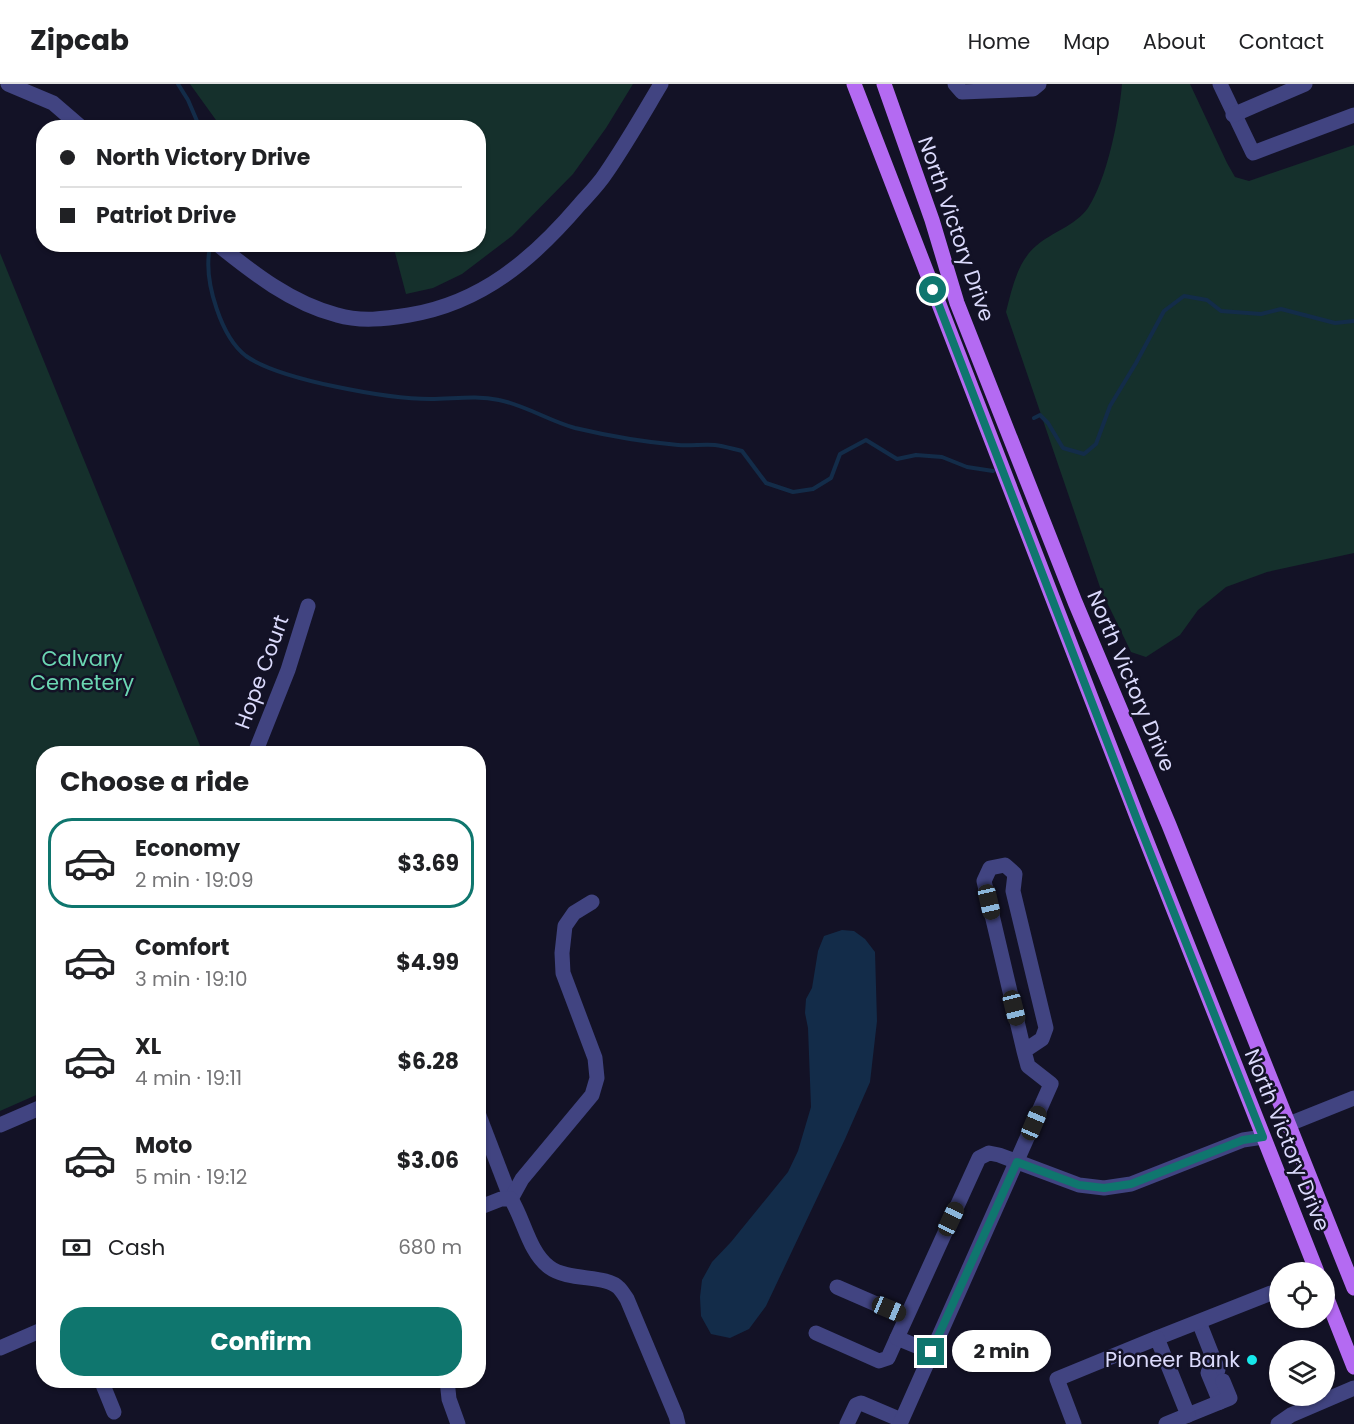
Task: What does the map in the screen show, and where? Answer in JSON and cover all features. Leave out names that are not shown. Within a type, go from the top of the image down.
[{"type":"main road","name":"North Victory Drive","points":[[854,84],[1056,608],[1313,1262]]},
{"type":"main road","name":"North Victory Drive","points":[[884,84],[932,220],[957,303],[1075,602],[1173,836],[1354,1288]]},
{"type":"main road","points":[[1335,1319],[1354,1367]]},
{"type":"street","points":[[8,84],[53,103],[73,120]]},
{"type":"street","points":[[227,252],[272,286],[302,303],[359,320],[383,320],[433,311],[462,300],[489,286],[551,238],[605,174],[662,84]]},
{"type":"street","points":[[955,84],[962,92],[1033,89],[1038,84]]},
{"type":"street","points":[[1220,84],[1253,153],[1354,115]]},
{"type":"street","points":[[1233,115],[1305,84]]},
{"type":"street","name":"Hope Court","points":[[258,746],[288,670],[308,606]]},
{"type":"street","points":[[848,1424],[856,1406],[861,1403],[901,1422],[1051,1084],[1028,1066],[1024,1051],[984,881],[990,868],[1005,865],[1015,874],[1013,891],[1046,1028],[1042,1040],[1024,1051]]},
{"type":"street","points":[[511,1199],[522,1179],[592,1095],[597,1078],[595,1058],[563,973],[562,953],[565,926],[574,913],[592,902]]},
{"type":"street","points":[[1289,1124],[1354,1098]]},
{"type":"street","points":[[0,1125],[36,1109]]},
{"type":"street","points":[[486,1134],[511,1199],[539,1258],[550,1268],[570,1277],[595,1279],[619,1287],[627,1299],[678,1424]]},
{"type":"street","points":[[816,1333],[879,1361],[888,1358],[979,1158],[989,1153],[1079,1185],[1104,1188],[1131,1184],[1243,1140],[1263,1137]]},
{"type":"street","points":[[486,1205],[501,1199],[511,1199]]},
{"type":"street","points":[[837,1287],[906,1317]]},
{"type":"street","points":[[1074,1424],[1057,1379],[1269,1294]]},
{"type":"street","points":[[1166,1424],[1230,1398],[1199,1322]]},
{"type":"street","points":[[0,1348],[36,1332]]},
{"type":"street","points":[[897,1338],[931,1352]]},
{"type":"street","points":[[1157,1338],[1188,1415]]},
{"type":"street","points":[[1218,1370],[1208,1373],[1220,1402]]},
{"type":"street","points":[[104,1388],[114,1412]]},
{"type":"street","points":[[447,1388],[448,1399],[458,1424]]},
{"type":"street","points":[[1278,1424],[1291,1415],[1354,1388]]},
{"type":"green space","points":[[190,84],[633,84],[606,128],[573,174],[512,236],[462,274],[433,288],[406,294],[395,252],[486,252],[486,120],[216,120]]},
{"type":"green space","points":[[1122,84],[1190,84],[1235,177],[1249,181],[1354,145],[1354,553],[1267,572],[1226,587],[1198,610],[1180,635],[1146,657],[1131,652],[1101,590],[1006,312],[1016,276],[1030,252],[1042,241],[1077,220],[1095,196],[1111,148]]},
{"type":"green space","name":"Calvary Cemetery","points":[[0,253],[200,746],[36,746],[36,1095],[0,1111]]},
{"type":"water","points":[[842,930],[854,931],[865,939],[875,952],[877,1021],[870,1082],[766,1306],[749,1329],[730,1338],[711,1334],[701,1316],[702,1280],[712,1262],[788,1172],[798,1151],[811,1107],[806,999],[812,988],[818,951],[824,936]]},
{"type":"waterway","points":[[178,84],[197,120]]},
{"type":"waterway","points":[[209,253],[208,265],[212,294],[222,323],[237,347],[246,356],[262,365],[308,380],[389,396],[431,399],[473,397],[509,402],[565,425],[601,434],[665,444],[725,447],[742,451],[766,483],[793,492],[813,489],[831,478],[840,454],[866,440],[897,459],[916,455],[942,457],[967,467],[993,471]]},
{"type":"waterway","points":[[1034,418],[1040,415],[1048,423],[1063,448],[1084,454],[1096,444],[1110,406],[1164,311],[1184,296],[1207,300],[1221,311],[1261,314],[1281,309],[1335,323],[1354,321]]},
{"type":"place","name":"Pioneer Bank","points":[[1252,1360]]},
{"type":"route","points":[[931,1352],[1017,1162],[1079,1185],[1104,1188],[1131,1184],[1243,1140],[1263,1137],[1138,822],[933,290]]}]
